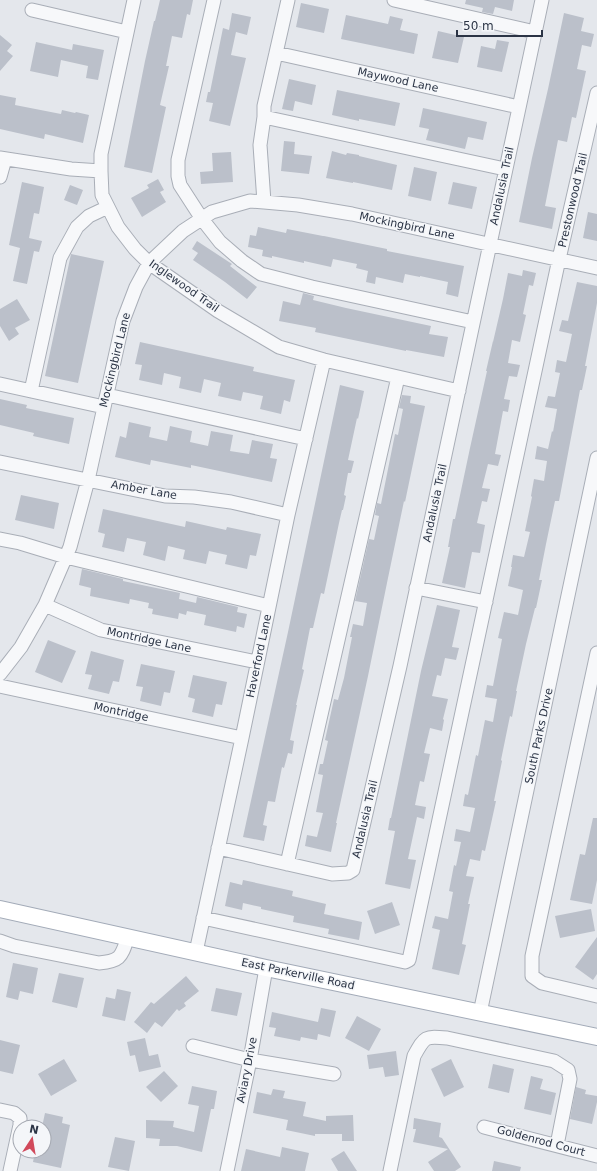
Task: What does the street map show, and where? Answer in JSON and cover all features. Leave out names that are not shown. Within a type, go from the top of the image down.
[{"type":"main road","name":"East Parkerville Road","points":[[0,909],[266,968],[597,1037]]},
{"type":"street","name":"Inglewood Trail","points":[[134,0],[101,154],[101,170],[102,195],[118,227],[135,248],[149,263],[218,311],[279,347],[324,360],[459,391]]},
{"type":"street","points":[[214,0],[178,160],[178,176],[180,185],[202,219],[220,242],[242,261],[261,274],[312,287],[473,322]]},
{"type":"street","points":[[264,202],[260,145],[264,106],[288,0]]},
{"type":"street","points":[[394,0],[535,32]]},
{"type":"street","name":"Andalusia Trail","points":[[218,848],[332,874],[348,873],[353,870],[459,391],[542,0]]},
{"type":"street","points":[[32,10],[127,32]]},
{"type":"street","name":"Maywood Lane","points":[[276,53],[519,106]]},
{"type":"street","name":"Prestonwood Trail","points":[[203,918],[405,962],[409,960],[559,259],[597,93]]},
{"type":"street","points":[[264,117],[505,169]]},
{"type":"street","points":[[0,177],[3,158],[71,169],[101,170]]},
{"type":"street","name":"Mockingbird Lane","points":[[0,674],[21,647],[45,605],[70,548],[88,480],[123,320],[136,287],[149,263],[183,232],[212,212],[250,201],[298,205],[352,214],[597,268]]},
{"type":"street","points":[[31,391],[60,258],[77,227],[89,216],[108,207]]},
{"type":"street","name":"Haverford Lane","points":[[196,952],[288,515],[324,360]]},
{"type":"street","points":[[287,864],[398,377]]},
{"type":"street","points":[[0,384],[31,391],[105,401],[306,439]]},
{"type":"street","name":"South Parks Drive","points":[[480,1013],[597,458]]},
{"type":"street","name":"Amber Lane","points":[[0,462],[165,496],[194,497],[231,502],[288,515]]},
{"type":"street","points":[[0,539],[20,543],[66,557],[269,606]]},
{"type":"street","points":[[416,588],[486,602]]},
{"type":"street","name":"Montridge Lane","points":[[45,605],[101,630],[257,662]]},
{"type":"street","points":[[597,653],[532,956],[532,976],[542,983],[597,996]]},
{"type":"street","name":"Montridge","points":[[0,686],[242,738]]},
{"type":"street","points":[[0,941],[14,946],[99,963],[112,962],[122,956],[128,937]]},
{"type":"street","name":"Aviary Drive","points":[[227,1171],[250,1060],[266,968]]},
{"type":"street","points":[[390,1171],[414,1056],[422,1042],[431,1036],[455,1039],[554,1061],[568,1070],[570,1079],[556,1145]]},
{"type":"street","points":[[193,1046],[250,1060],[334,1074]]},
{"type":"street","points":[[0,1110],[14,1113],[20,1118],[20,1125],[10,1171]]},
{"type":"street","name":"Goldenrod Court","points":[[484,1127],[597,1156]]},
{"type":"building","points":[[160,0],[193,0],[190,15],[187,14],[182,38],[172,36],[166,66],[169,66],[160,105],[166,107],[152,173],[124,167],[145,61]]},
{"type":"building","points":[[466,0],[514,0],[512,11],[495,7],[493,14],[482,12],[483,8],[465,4]]},
{"type":"building","points":[[301,3],[329,9],[324,33],[296,27]]},
{"type":"building","points":[[232,13],[251,17],[247,35],[236,32],[231,55],[246,58],[230,126],[209,121],[213,103],[206,102],[208,92],[210,92],[223,28],[229,30]]},
{"type":"building","points":[[564,13],[584,18],[581,31],[594,34],[591,47],[582,45],[577,69],[586,71],[576,118],[572,117],[567,142],[558,140],[545,206],[556,208],[552,229],[519,222]]},
{"type":"building","points":[[346,15],[388,24],[390,16],[403,19],[400,30],[418,34],[414,54],[341,39]]},
{"type":"building","points":[[438,31],[464,37],[458,63],[432,58]]},
{"type":"building","points":[[0,35],[12,45],[7,51],[13,56],[0,71]]},
{"type":"building","points":[[497,40],[509,42],[502,72],[477,67],[481,46],[495,49]]},
{"type":"building","points":[[36,42],[72,50],[73,44],[104,50],[98,80],[86,78],[88,66],[61,60],[58,77],[30,71]]},
{"type":"building","points":[[289,79],[316,85],[312,105],[295,101],[293,111],[282,109]]},
{"type":"building","points":[[337,90],[400,103],[395,126],[359,119],[359,121],[332,115]]},
{"type":"building","points":[[0,95],[16,98],[15,105],[61,114],[62,110],[89,115],[83,143],[45,134],[44,139],[0,129]]},
{"type":"building","points":[[423,108],[487,122],[483,140],[468,137],[465,149],[426,140],[429,129],[419,127]]},
{"type":"building","points":[[284,141],[295,142],[294,154],[312,156],[309,174],[281,171]]},
{"type":"building","points":[[332,151],[346,155],[347,153],[359,155],[397,165],[392,190],[326,178]]},
{"type":"building","points":[[231,152],[233,182],[201,184],[200,172],[213,171],[212,153]]},
{"type":"building","points":[[414,167],[437,172],[431,201],[408,196]]},
{"type":"building","points":[[158,179],[164,190],[160,192],[166,202],[142,217],[131,198],[149,188],[147,185]]},
{"type":"building","points":[[22,182],[44,187],[39,214],[34,213],[29,238],[42,241],[39,252],[34,251],[27,284],[13,281],[20,248],[9,245]]},
{"type":"building","points":[[453,182],[477,187],[472,209],[448,204]]},
{"type":"building","points":[[70,185],[83,190],[77,205],[64,200]]},
{"type":"building","points":[[588,212],[597,214],[597,241],[583,238]]},
{"type":"building","points":[[258,227],[286,233],[287,229],[324,236],[387,249],[387,251],[464,266],[458,297],[446,294],[448,282],[420,276],[405,274],[403,283],[376,277],[375,284],[366,282],[368,271],[356,268],[357,264],[333,259],[331,267],[304,261],[304,263],[272,256],[272,258],[262,256],[263,250],[248,247],[250,235],[256,236]]},
{"type":"building","points":[[197,241],[232,264],[230,266],[257,287],[247,299],[193,260],[198,253],[192,249]]},
{"type":"building","points":[[71,254],[104,261],[78,383],[45,376]]},
{"type":"building","points":[[523,270],[536,273],[533,286],[529,285],[523,314],[526,315],[520,342],[512,340],[508,363],[520,365],[517,377],[509,376],[504,399],[510,400],[508,412],[503,411],[495,454],[501,455],[498,466],[488,464],[482,488],[490,489],[487,502],[482,501],[477,523],[485,525],[480,553],[472,552],[465,588],[442,583],[450,547],[448,547],[453,519],[455,519],[508,273],[522,276]]},
{"type":"building","points":[[577,282],[597,286],[597,303],[585,366],[587,366],[582,390],[580,390],[559,501],[555,501],[539,580],[542,580],[526,644],[512,717],[510,716],[494,801],[496,801],[485,851],[482,850],[480,861],[470,859],[466,876],[474,877],[462,944],[466,945],[459,975],[432,969],[440,930],[432,928],[435,916],[448,919],[453,892],[449,891],[454,865],[456,866],[461,842],[454,841],[456,829],[470,832],[475,808],[463,806],[465,794],[468,795],[485,720],[493,722],[497,699],[485,697],[487,685],[493,686],[502,639],[498,638],[504,612],[518,615],[523,590],[508,586],[513,555],[524,557],[530,532],[525,531],[534,479],[544,481],[547,461],[535,459],[537,446],[548,449],[552,431],[553,432],[557,409],[545,407],[548,396],[555,397],[560,373],[555,372],[557,360],[566,362],[572,334],[559,331],[562,320],[568,321]]},
{"type":"building","points":[[303,293],[314,296],[313,300],[431,326],[429,334],[448,337],[444,357],[406,351],[315,332],[316,328],[279,321],[283,301],[300,305]]},
{"type":"building","points":[[17,299],[30,320],[15,328],[19,334],[9,341],[0,326],[0,309]]},
{"type":"building","points":[[140,342],[254,367],[253,371],[295,380],[290,402],[284,400],[281,414],[260,409],[263,396],[243,392],[241,401],[218,396],[221,383],[204,379],[201,393],[179,388],[181,377],[164,373],[162,385],[139,380],[142,365],[135,364]]},
{"type":"building","points":[[340,385],[364,391],[348,460],[354,461],[351,473],[348,473],[344,495],[346,496],[324,594],[321,593],[313,628],[310,628],[302,669],[304,670],[290,740],[294,741],[292,754],[288,753],[284,768],[282,767],[275,802],[268,801],[263,825],[267,826],[264,841],[243,837],[288,632]]},
{"type":"building","points":[[402,395],[411,396],[410,403],[425,406],[331,852],[305,846],[307,835],[317,837],[323,813],[316,812],[323,775],[318,774],[320,764],[323,764],[328,741],[325,740],[334,699],[338,700],[344,678],[353,624],[363,626],[367,603],[355,601],[369,539],[374,540],[379,516],[375,515],[377,503],[381,504],[395,434],[398,435],[403,409],[399,408]]},
{"type":"building","points":[[0,399],[27,405],[26,408],[74,418],[69,444],[33,436],[34,433],[0,425]]},
{"type":"building","points":[[129,422],[151,427],[149,437],[167,441],[170,426],[192,431],[190,442],[208,446],[211,431],[233,435],[230,451],[249,454],[252,440],[273,444],[270,458],[277,459],[272,482],[191,465],[191,468],[151,460],[150,465],[115,457],[120,436],[126,438]]},
{"type":"building","points":[[21,495],[59,503],[54,529],[15,520]]},
{"type":"building","points":[[103,509],[185,527],[186,521],[226,530],[227,527],[261,534],[256,556],[250,555],[247,569],[225,564],[227,555],[209,551],[206,564],[183,559],[185,550],[168,546],[165,561],[143,555],[146,542],[127,538],[124,552],[102,547],[105,534],[98,532]]},
{"type":"building","points":[[82,569],[123,579],[123,581],[180,593],[179,599],[196,603],[197,597],[238,607],[237,612],[247,614],[244,628],[237,626],[236,632],[204,625],[206,615],[187,611],[186,615],[179,613],[178,619],[152,614],[153,609],[148,608],[149,603],[130,599],[129,604],[90,596],[91,588],[79,585]]},
{"type":"building","points":[[437,605],[460,610],[452,647],[459,648],[456,660],[445,658],[441,676],[437,675],[432,696],[448,699],[443,719],[442,731],[430,728],[424,753],[430,754],[424,782],[420,781],[415,805],[426,807],[424,819],[417,817],[408,859],[416,860],[410,889],[385,884],[395,831],[388,830],[421,671]]},
{"type":"building","points":[[48,640],[76,651],[62,683],[35,672]]},
{"type":"building","points":[[91,651],[124,660],[119,682],[113,681],[109,694],[88,689],[92,675],[85,674]]},
{"type":"building","points":[[141,664],[175,671],[170,693],[164,692],[161,706],[140,701],[143,687],[136,686]]},
{"type":"building","points":[[193,675],[227,682],[222,705],[216,704],[213,717],[192,712],[195,699],[188,697]]},
{"type":"building","points":[[593,818],[597,818],[597,880],[592,904],[570,900],[580,854],[585,855]]},
{"type":"building","points":[[243,880],[293,891],[292,896],[326,904],[324,914],[362,922],[359,940],[328,934],[329,929],[293,922],[294,916],[261,909],[261,907],[243,903],[242,910],[225,906],[230,882],[242,885]]},
{"type":"building","points":[[392,902],[400,925],[375,934],[367,911]]},
{"type":"building","points":[[591,909],[595,931],[560,938],[555,916]]},
{"type":"building","points":[[597,937],[597,974],[593,980],[575,967]]},
{"type":"building","points":[[13,963],[38,968],[33,994],[20,991],[18,1000],[6,997]]},
{"type":"building","points":[[59,973],[84,978],[77,1008],[52,1002]]},
{"type":"building","points":[[186,976],[199,991],[184,1003],[186,1006],[179,1011],[177,1009],[162,1027],[155,1022],[147,1033],[134,1022],[151,1002],[154,1004]]},
{"type":"building","points":[[216,988],[242,993],[237,1016],[211,1011]]},
{"type":"building","points":[[117,989],[131,992],[125,1021],[102,1016],[106,997],[115,999]]},
{"type":"building","points":[[321,1008],[336,1011],[330,1037],[318,1034],[317,1040],[301,1037],[300,1041],[274,1036],[276,1028],[269,1027],[272,1012],[318,1022]]},
{"type":"building","points":[[357,1016],[381,1029],[369,1051],[345,1038]]},
{"type":"building","points":[[145,1038],[149,1056],[158,1054],[161,1067],[139,1072],[135,1055],[130,1056],[127,1042]]},
{"type":"building","points":[[0,1040],[20,1045],[13,1074],[0,1071]]},
{"type":"building","points":[[396,1051],[399,1075],[385,1077],[383,1067],[369,1069],[367,1055]]},
{"type":"building","points":[[64,1059],[77,1081],[51,1096],[38,1074]]},
{"type":"building","points":[[451,1059],[464,1087],[444,1097],[431,1069]]},
{"type":"building","points":[[493,1064],[514,1069],[509,1093],[488,1088]]},
{"type":"building","points":[[164,1071],[178,1086],[161,1102],[146,1087]]},
{"type":"building","points":[[531,1076],[543,1079],[540,1089],[556,1093],[551,1115],[524,1109]]},
{"type":"building","points":[[192,1086],[217,1091],[214,1109],[211,1109],[202,1152],[177,1146],[159,1146],[160,1139],[146,1138],[146,1120],[174,1121],[173,1127],[194,1132],[199,1106],[188,1104]]},
{"type":"building","points":[[576,1087],[586,1090],[585,1094],[597,1096],[592,1124],[570,1119]]},
{"type":"building","points":[[273,1089],[285,1091],[283,1098],[306,1102],[303,1116],[326,1121],[326,1116],[353,1115],[354,1141],[342,1141],[342,1134],[315,1134],[315,1136],[286,1130],[288,1120],[253,1113],[257,1092],[271,1095]]},
{"type":"building","points":[[45,1113],[63,1117],[62,1123],[70,1125],[61,1168],[33,1162],[34,1159],[52,1159],[52,1119],[44,1119]]},
{"type":"building","points":[[414,1118],[441,1123],[439,1137],[442,1138],[461,1167],[455,1171],[434,1171],[428,1162],[448,1149],[413,1142],[416,1129],[413,1129]]},
{"type":"building","points":[[115,1137],[135,1141],[129,1171],[108,1167]]},
{"type":"building","points":[[282,1147],[309,1153],[305,1171],[241,1171],[246,1149],[280,1157]]},
{"type":"building","points":[[344,1151],[357,1171],[338,1171],[331,1159]]},
{"type":"building","points":[[494,1161],[521,1167],[520,1171],[492,1171]]}]
